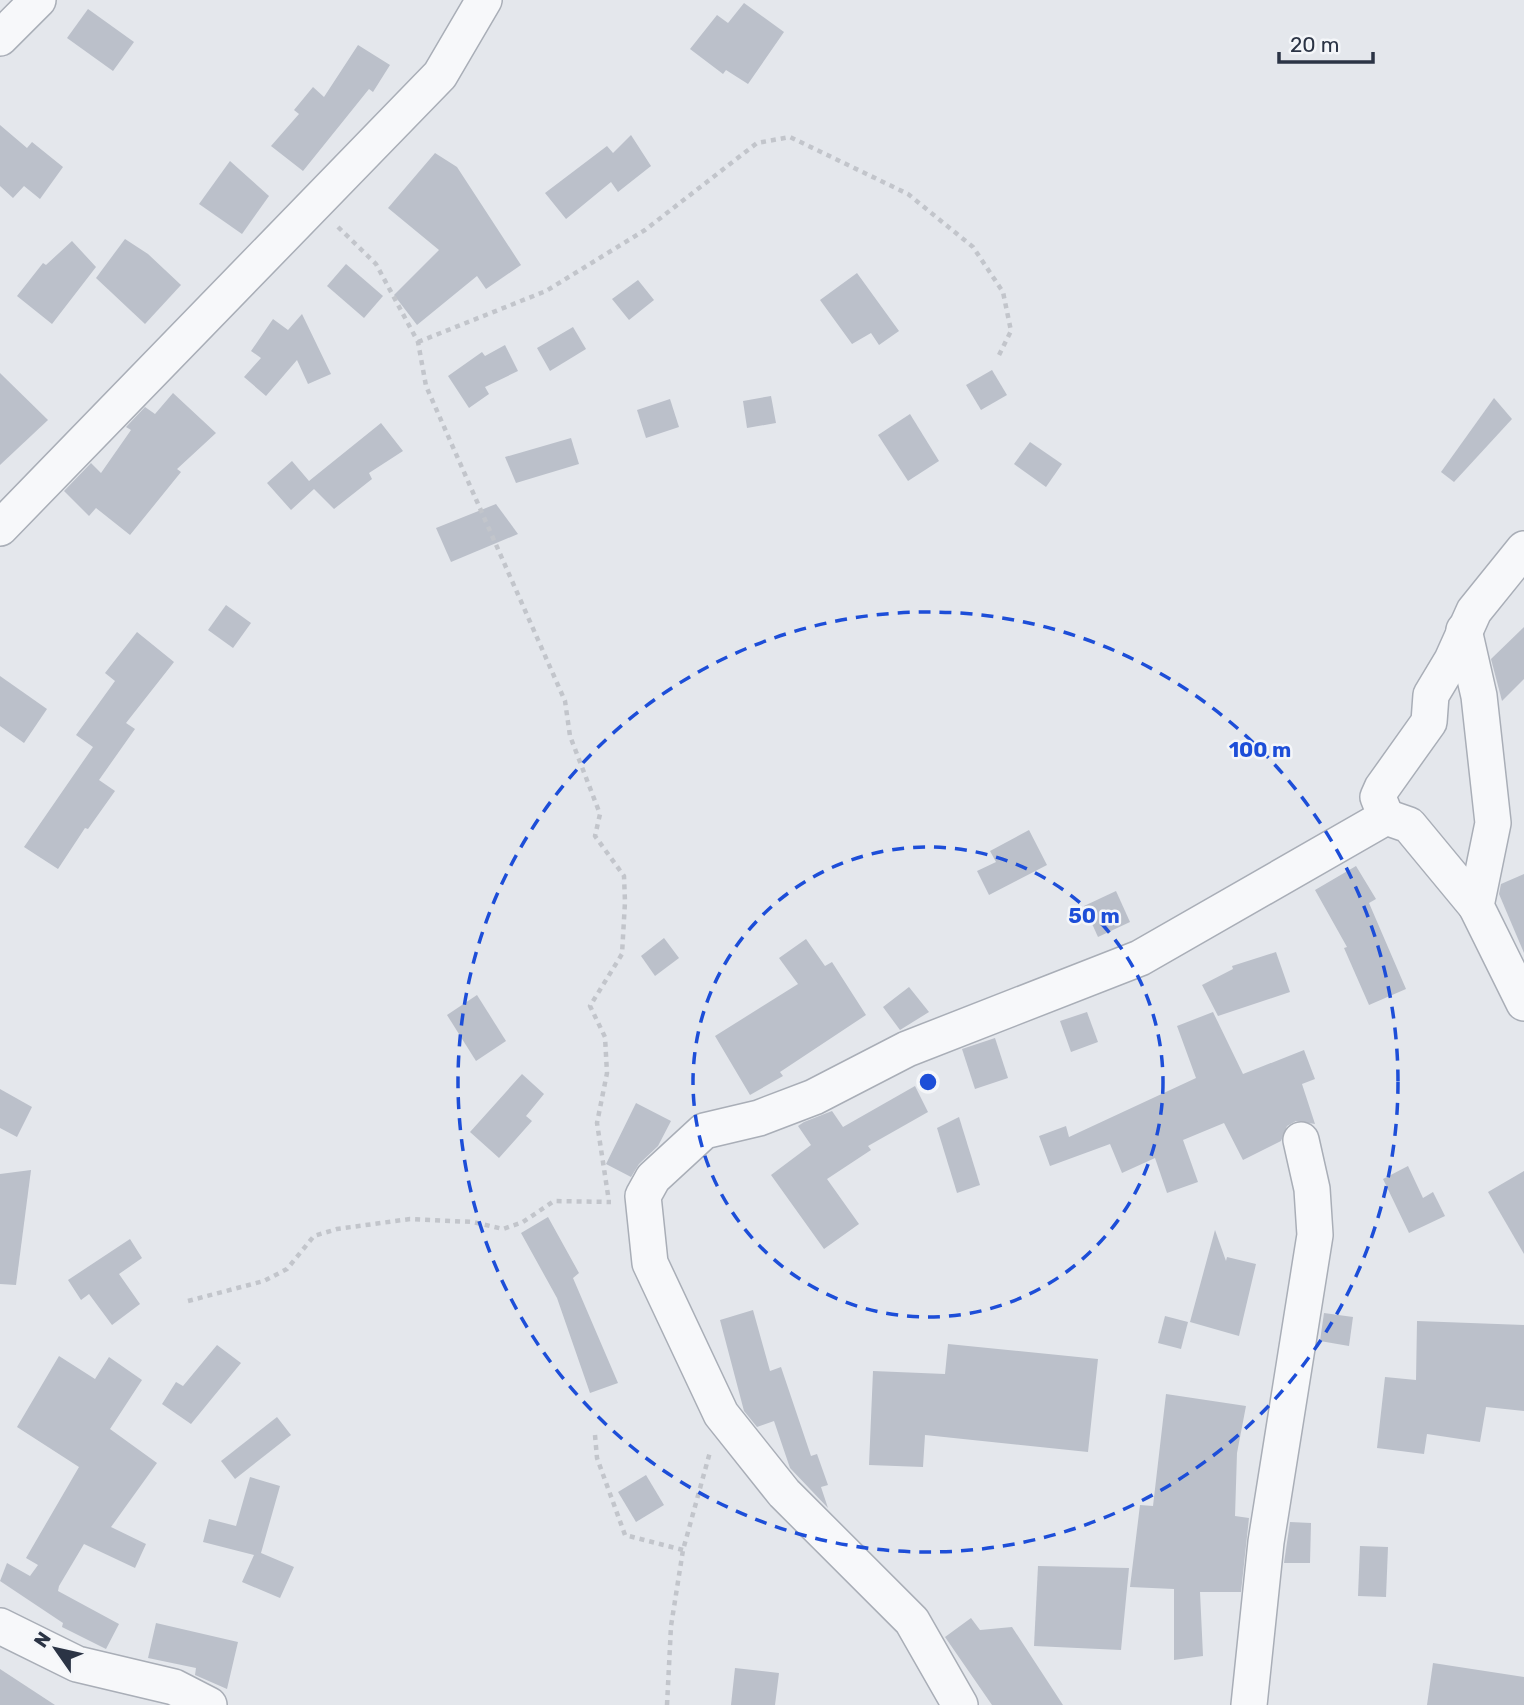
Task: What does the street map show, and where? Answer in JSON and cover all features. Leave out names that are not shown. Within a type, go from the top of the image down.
[{"type":"street","points":[[0,38],[38,0]]},
{"type":"street","points":[[0,528],[440,75],[484,0]]},
{"type":"street","points":[[1386,817],[1378,797],[1429,722],[1431,695],[1452,660],[1474,611],[1524,549]]},
{"type":"street","points":[[1464,630],[1509,820],[1476,906]]},
{"type":"street","points":[[960,1705],[912,1621],[784,1493],[721,1414],[650,1263],[626,1199],[704,1131],[759,1118],[814,1097],[907,1049],[1140,958],[1386,817],[1409,825],[1476,906],[1524,1003]]},
{"type":"street","points":[[1249,1705],[1266,1542],[1315,1235],[1312,1189],[1301,1140]]},
{"type":"street","points":[[0,1626],[77,1664],[174,1687],[209,1705]]},
{"type":"path","points":[[418,342],[546,291],[645,230],[757,143],[790,137],[908,194],[973,247],[1003,292],[1011,331],[998,357]]},
{"type":"path","points":[[188,1301],[264,1281],[287,1269],[314,1236],[337,1229],[410,1219],[473,1222],[503,1229],[523,1222],[554,1201],[626,1199],[597,1123],[607,1073],[605,1037],[590,1006],[622,954],[624,876],[596,836],[600,814],[570,736],[565,701],[426,386],[418,342],[376,264],[335,224],[318,201]]},
{"type":"path","points":[[667,1705],[671,1626],[683,1550],[721,1414]]},
{"type":"path","points":[[595,1435],[600,1470],[625,1535],[683,1550]]},
{"type":"building","points":[[744,3],[784,32],[748,84],[726,70],[723,74],[690,49],[717,15],[728,23]]},
{"type":"building","points":[[88,9],[134,42],[113,71],[67,38]]},
{"type":"building","points":[[358,45],[390,65],[373,92],[369,89],[303,171],[271,146],[299,114],[294,110],[313,87],[324,97]]},
{"type":"building","points":[[0,125],[27,148],[32,142],[63,167],[40,199],[24,186],[13,198],[0,186]]},
{"type":"building","points":[[631,135],[651,166],[618,192],[611,182],[566,219],[545,193],[607,146],[613,153]]},
{"type":"building","points":[[435,153],[457,167],[521,265],[486,289],[477,276],[417,325],[394,295],[439,250],[388,208]]},
{"type":"building","points":[[230,161],[269,196],[242,234],[199,204]]},
{"type":"building","points":[[125,239],[148,254],[181,285],[145,324],[96,278]]},
{"type":"building","points":[[72,241],[96,267],[52,324],[17,296],[43,263],[46,265]]},
{"type":"building","points":[[346,264],[383,296],[364,318],[327,286]]},
{"type":"building","points":[[857,273],[899,331],[879,345],[871,333],[852,344],[820,300]]},
{"type":"building","points":[[638,280],[654,300],[629,320],[612,299]]},
{"type":"building","points":[[302,314],[331,374],[308,384],[297,360],[266,396],[244,377],[261,358],[251,351],[273,319],[288,330]]},
{"type":"building","points":[[573,327],[586,349],[550,371],[537,348]]},
{"type":"building","points":[[505,345],[518,371],[485,387],[489,394],[469,408],[448,376],[482,352],[485,356]]},
{"type":"building","points":[[992,370],[1007,395],[981,410],[966,385]]},
{"type":"building","points":[[0,373],[48,420],[0,465]]},
{"type":"building","points":[[173,393],[216,433],[177,469],[181,472],[130,535],[96,508],[89,516],[64,491],[91,463],[101,473],[131,430],[126,427],[145,407],[155,414]]},
{"type":"building","points":[[771,396],[776,423],[747,428],[743,401]]},
{"type":"building","points":[[1494,398],[1512,419],[1454,482],[1441,472]]},
{"type":"building","points":[[670,399],[679,427],[646,438],[637,410]]},
{"type":"building","points":[[910,414],[939,461],[908,481],[878,435]]},
{"type":"building","points":[[381,423],[403,451],[369,473],[372,479],[334,509],[314,489],[291,510],[267,483],[292,461],[309,481]]},
{"type":"building","points":[[571,438],[579,464],[516,483],[505,457]]},
{"type":"building","points":[[1030,442],[1062,464],[1046,487],[1014,464]]},
{"type":"building","points":[[496,504],[518,534],[451,562],[436,528]]},
{"type":"building","points":[[226,605],[251,623],[233,648],[208,630]]},
{"type":"building","points":[[1524,627],[1524,679],[1502,701],[1491,659]]},
{"type":"building","points":[[137,632],[174,662],[126,723],[135,729],[99,780],[115,791],[88,829],[85,828],[58,869],[24,847],[93,747],[76,735],[115,681],[105,673]]},
{"type":"building","points":[[0,676],[47,709],[24,743],[0,726]]},
{"type":"building","points":[[1029,830],[1047,865],[989,895],[977,871],[996,862],[990,851]]},
{"type":"building","points":[[1356,866],[1376,899],[1369,903],[1406,989],[1369,1005],[1344,948],[1347,947],[1315,890]]},
{"type":"building","points":[[1524,874],[1524,953],[1499,894],[1501,884]]},
{"type":"building","points":[[1116,891],[1130,922],[1098,937],[1084,906]]},
{"type":"building","points":[[664,938],[679,958],[655,976],[641,956]]},
{"type":"building","points":[[806,939],[825,966],[832,962],[866,1015],[780,1072],[783,1076],[750,1095],[715,1036],[798,984],[779,958]]},
{"type":"building","points":[[1276,952],[1290,992],[1218,1016],[1202,985],[1233,969],[1232,966]]},
{"type":"building","points":[[909,987],[929,1012],[900,1030],[883,1007]]},
{"type":"building","points":[[477,995],[506,1041],[476,1061],[447,1015]]},
{"type":"building","points":[[1087,1012],[1098,1042],[1071,1052],[1060,1021]]},
{"type":"building","points":[[1213,1012],[1243,1074],[1304,1050],[1315,1079],[1302,1084],[1315,1124],[1296,1121],[1287,1126],[1281,1141],[1243,1160],[1224,1123],[1183,1140],[1198,1182],[1167,1193],[1155,1158],[1122,1173],[1110,1144],[1050,1166],[1039,1136],[1066,1126],[1069,1137],[1196,1078],[1177,1026]]},
{"type":"building","points":[[995,1038],[1008,1078],[975,1089],[962,1049]]},
{"type":"building","points":[[522,1074],[544,1094],[526,1116],[532,1121],[499,1158],[470,1132]]},
{"type":"building","points":[[915,1086],[928,1112],[868,1146],[871,1150],[827,1179],[859,1224],[824,1249],[771,1175],[811,1145],[798,1126],[832,1111],[843,1127]]},
{"type":"building","points":[[0,1089],[32,1107],[17,1137],[0,1128]]},
{"type":"building","points":[[636,1103],[671,1121],[658,1146],[639,1164],[631,1177],[606,1164]]},
{"type":"building","points":[[959,1117],[980,1185],[957,1193],[937,1128]]},
{"type":"building","points":[[1408,1166],[1423,1198],[1433,1192],[1445,1216],[1409,1233],[1383,1179]]},
{"type":"building","points":[[31,1170],[16,1285],[0,1284],[0,1174]]},
{"type":"building","points":[[1524,1171],[1524,1254],[1488,1192]]},
{"type":"building","points":[[548,1217],[579,1273],[573,1278],[618,1383],[590,1393],[557,1298],[521,1233]]},
{"type":"building","points":[[1215,1230],[1226,1261],[1227,1257],[1256,1264],[1239,1336],[1190,1322]]},
{"type":"building","points":[[130,1239],[142,1258],[119,1274],[140,1304],[112,1325],[89,1294],[81,1300],[68,1280]]},
{"type":"building","points":[[753,1310],[770,1371],[781,1367],[811,1456],[817,1454],[828,1485],[821,1487],[828,1508],[790,1468],[774,1421],[757,1427],[744,1411],[720,1320]]},
{"type":"building","points":[[1324,1313],[1353,1317],[1349,1346],[1320,1341]]},
{"type":"building","points":[[1165,1316],[1188,1322],[1181,1349],[1158,1343]]},
{"type":"building","points":[[1417,1321],[1524,1325],[1524,1411],[1486,1407],[1480,1442],[1427,1434],[1424,1454],[1377,1448],[1385,1377],[1416,1380]]},
{"type":"building","points":[[948,1344],[1098,1359],[1088,1452],[925,1435],[923,1467],[869,1465],[873,1371],[945,1374]]},
{"type":"building","points":[[217,1345],[241,1363],[191,1424],[162,1404],[176,1382],[183,1386]]},
{"type":"building","points":[[59,1356],[95,1379],[109,1357],[142,1380],[110,1429],[157,1463],[111,1527],[146,1544],[135,1568],[84,1544],[59,1586],[58,1591],[119,1624],[106,1649],[62,1627],[63,1623],[0,1581],[7,1563],[30,1576],[38,1565],[26,1558],[79,1467],[17,1427]]},
{"type":"building","points":[[1166,1394],[1246,1406],[1237,1453],[1235,1516],[1249,1518],[1241,1592],[1200,1592],[1203,1656],[1174,1660],[1174,1589],[1130,1587],[1140,1505],[1153,1506]]},
{"type":"building","points":[[277,1417],[291,1435],[235,1479],[221,1461]]},
{"type":"building","points":[[646,1475],[664,1505],[636,1522],[618,1492]]},
{"type":"building","points":[[250,1477],[280,1486],[261,1553],[294,1567],[280,1598],[242,1582],[254,1555],[203,1542],[209,1519],[236,1526]]},
{"type":"building","points":[[1290,1522],[1311,1523],[1310,1563],[1284,1563]]},
{"type":"building","points":[[1360,1546],[1388,1547],[1386,1597],[1358,1596]]},
{"type":"building","points":[[1038,1566],[1129,1568],[1121,1650],[1034,1646]]},
{"type":"building","points":[[971,1618],[980,1630],[1012,1627],[1063,1705],[992,1705],[945,1637]]},
{"type":"building","points":[[156,1623],[238,1642],[227,1689],[195,1675],[196,1668],[148,1658]]},
{"type":"building","points":[[1433,1663],[1524,1677],[1524,1705],[1427,1705]]},
{"type":"building","points":[[735,1668],[779,1673],[775,1705],[731,1705]]},
{"type":"building","points":[[0,1669],[55,1705],[0,1705]]}]
